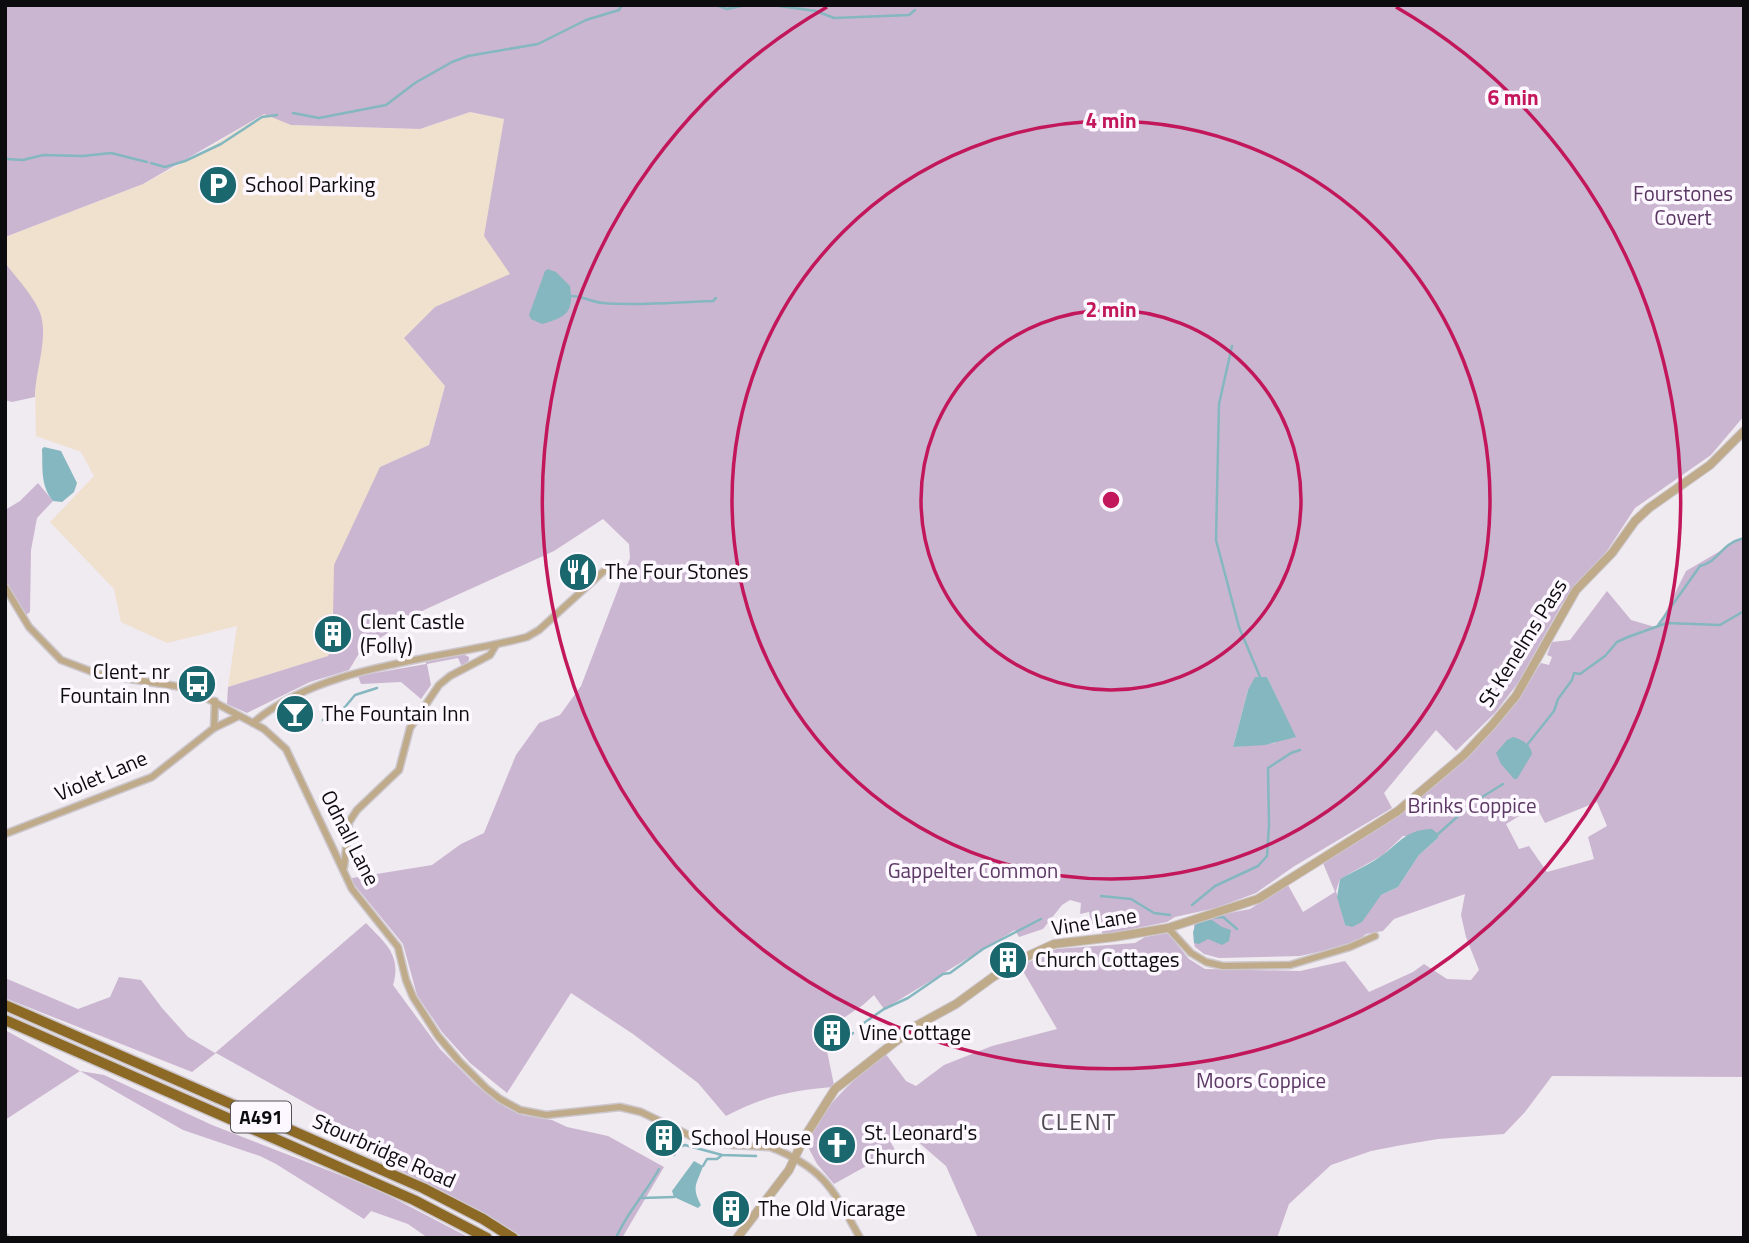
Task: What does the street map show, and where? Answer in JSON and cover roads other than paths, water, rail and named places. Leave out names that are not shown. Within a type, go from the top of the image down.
[{"type":"highway","name":"Stourbridge Road","points":[[5,1005],[423,1188],[513,1238]]},
{"type":"highway","name":"Stourbridge Road","points":[[5,1020],[414,1200],[487,1238]]},
{"type":"street","name":"St Kenelms Pass","points":[[1168,928],[1249,902],[1286,883],[1398,811],[1464,755],[1516,696],[1576,590],[1612,553],[1626,532],[1649,508],[1710,465],[1744,432]]},
{"type":"street","points":[[253,723],[272,708],[334,679],[527,637],[539,630],[605,570]]},
{"type":"street","name":"Odnall Lane","points":[[5,587],[29,627],[61,660],[97,674],[188,688],[253,723],[286,749],[352,889],[398,947],[413,997],[438,1036],[477,1079],[500,1099],[520,1110],[545,1115],[620,1107],[641,1112],[701,1140],[733,1146],[768,1147],[804,1139]]},
{"type":"street","points":[[344,868],[349,822],[357,810],[399,770],[410,727],[439,685],[450,676],[491,655],[496,645]]},
{"type":"street","points":[[468,650],[474,664]]},
{"type":"street","points":[[214,729],[215,701]]},
{"type":"street","name":"Violet Lane","points":[[5,834],[152,777],[214,729],[239,716]]},
{"type":"street","points":[[1168,928],[1191,953],[1206,962],[1223,966],[1290,965],[1350,947],[1375,936]]},
{"type":"street","name":"Vine Lane","points":[[737,1238],[794,1160],[835,1089],[914,1027],[956,1004],[1030,955],[1054,944],[1168,928]]},
{"type":"street","name":"Odnall Lane","points":[[768,1147],[811,1167],[823,1177],[831,1186],[860,1238]]},
{"type":"water","points":[[548,269],[556,272],[570,286],[571,302],[563,316],[542,324],[531,319],[529,315]]},
{"type":"water","points":[[44,447],[61,451],[77,483],[74,492],[62,502],[53,501],[44,483]]},
{"type":"water","points":[[1255,677],[1267,677],[1296,737],[1265,745],[1233,747],[1248,690]]},
{"type":"water","points":[[1513,737],[1526,743],[1532,754],[1517,779],[1501,764],[1496,753]]},
{"type":"water","points":[[1432,829],[1438,834],[1438,838],[1419,855],[1398,887],[1381,895],[1362,922],[1352,927],[1345,925],[1337,897],[1340,879],[1379,858],[1411,834]]},
{"type":"water","points":[[1212,920],[1231,930],[1229,941],[1222,945],[1208,939],[1199,944],[1194,943],[1193,932],[1197,921]]},
{"type":"water","points":[[694,1161],[703,1166],[696,1185],[701,1205],[698,1208],[674,1197],[672,1191]]},
{"type":"waterway","points":[[293,113],[319,118],[386,105],[415,83],[452,62],[468,56],[538,44],[586,20],[619,10],[622,5]]},
{"type":"waterway","points":[[716,5],[727,9],[746,5]]},
{"type":"waterway","points":[[772,5],[816,11],[834,18],[909,15],[915,10]]},
{"type":"waterway","points":[[151,163],[165,167],[185,161],[221,144],[262,117],[277,115]]},
{"type":"waterway","points":[[5,159],[111,153],[147,162]]},
{"type":"waterway","points":[[571,296],[599,302],[630,304],[713,301],[716,298]]},
{"type":"waterway","points":[[1232,346],[1219,404],[1216,540],[1239,627],[1260,677]]},
{"type":"waterway","points":[[1659,624],[1700,566],[1707,564],[1730,544],[1744,538]]},
{"type":"waterway","points":[[1527,745],[1554,711],[1574,673],[1580,674],[1605,656],[1617,642],[1667,623],[1720,625],[1744,611]]},
{"type":"waterway","points":[[323,720],[345,707],[355,695],[377,688]]},
{"type":"waterway","points":[[1192,905],[1215,886],[1258,866],[1267,856],[1268,768],[1300,750]]},
{"type":"waterway","points":[[1438,834],[1474,802],[1503,784]]},
{"type":"waterway","points":[[1101,896],[1131,899],[1154,913],[1170,915]]},
{"type":"waterway","points":[[1210,918],[1223,917],[1237,929]]},
{"type":"waterway","points":[[861,1025],[943,974],[950,973],[983,949],[1041,919]]},
{"type":"waterway","points":[[836,1047],[853,1033]]},
{"type":"waterway","points":[[674,1155],[679,1147],[685,1145],[722,1155],[756,1156]]},
{"type":"waterway","points":[[703,1166],[707,1159],[717,1159],[722,1155]]},
{"type":"waterway","points":[[616,1238],[659,1169]]},
{"type":"waterway","points":[[642,1198],[674,1197]]},
{"type":"place","name":"School Parking","points":[[218,185]]},
{"type":"place","name":"The Four Stones","points":[[578,572]]},
{"type":"place","name":"Clent Castle (Folly)","points":[[333,634]]},
{"type":"place","name":"Clent- nr Fountain Inn","points":[[197,684]]},
{"type":"place","name":"The Fountain Inn","points":[[295,714]]},
{"type":"place","name":"Church Cottages","points":[[1008,960]]},
{"type":"place","name":"Vine Cottage","points":[[832,1033]]},
{"type":"place","name":"School House","points":[[664,1138]]},
{"type":"place","name":"St. Leonard's Church","points":[[837,1145]]},
{"type":"place","name":"The Old Vicarage","points":[[731,1209]]},
{"type":"district","name":"CLENT","points":[[1079,1122]]},
{"type":"park label","name":"Fourstones Covert","points":[[1683,206]]},
{"type":"park label","name":"Brinks Coppice","points":[[1472,806]]},
{"type":"park label","name":"Gappelter Common","points":[[973,871]]},
{"type":"park label","name":"Moors Coppice","points":[[1261,1081]]}]
